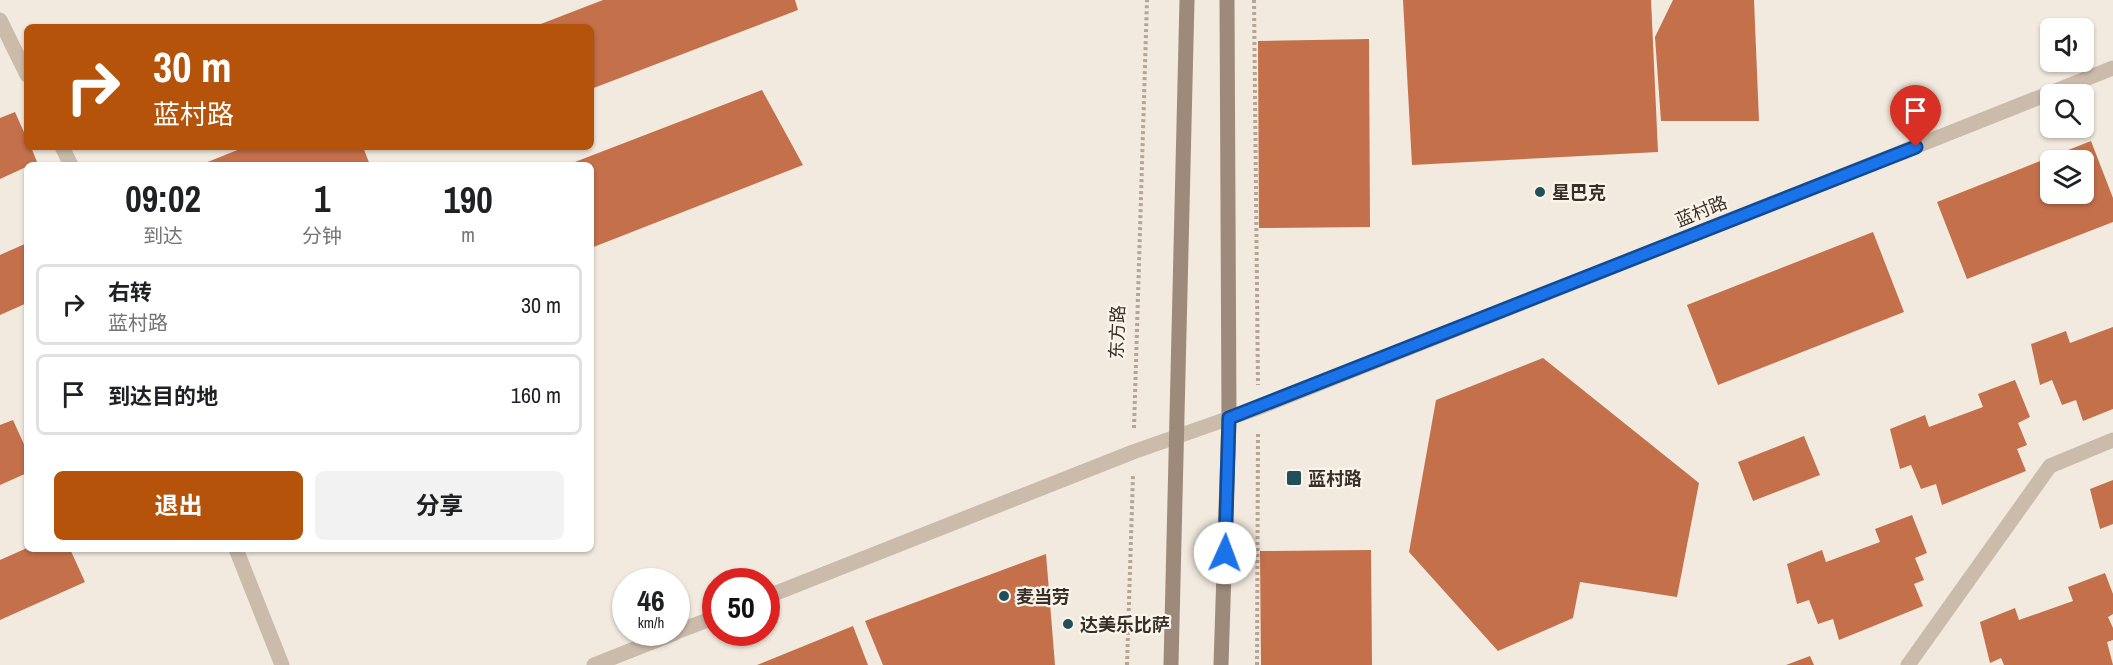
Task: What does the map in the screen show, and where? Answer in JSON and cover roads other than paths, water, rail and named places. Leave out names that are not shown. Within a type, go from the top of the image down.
[{"type":"main road","points":[[1172,665],[1187,0]]},
{"type":"main road","points":[[1221,665],[1229,418],[1227,0]]},
{"type":"street","points":[[0,20],[24,69]]},
{"type":"street","name":"蓝村路","points":[[780,591],[1133,452],[1258,408],[2113,69]]},
{"type":"street","points":[[1908,665],[2050,466],[2113,440]]},
{"type":"street","points":[[237,552],[282,665]]},
{"type":"street","points":[[594,665],[643,646]]},
{"type":"place","name":"星巴克","points":[[1540,192]]},
{"type":"place","name":"蓝村路","points":[[1294,478]]},
{"type":"place","name":"麦当劳","points":[[1004,596]]},
{"type":"place","name":"达美乐比萨","points":[[1068,624]]}]
